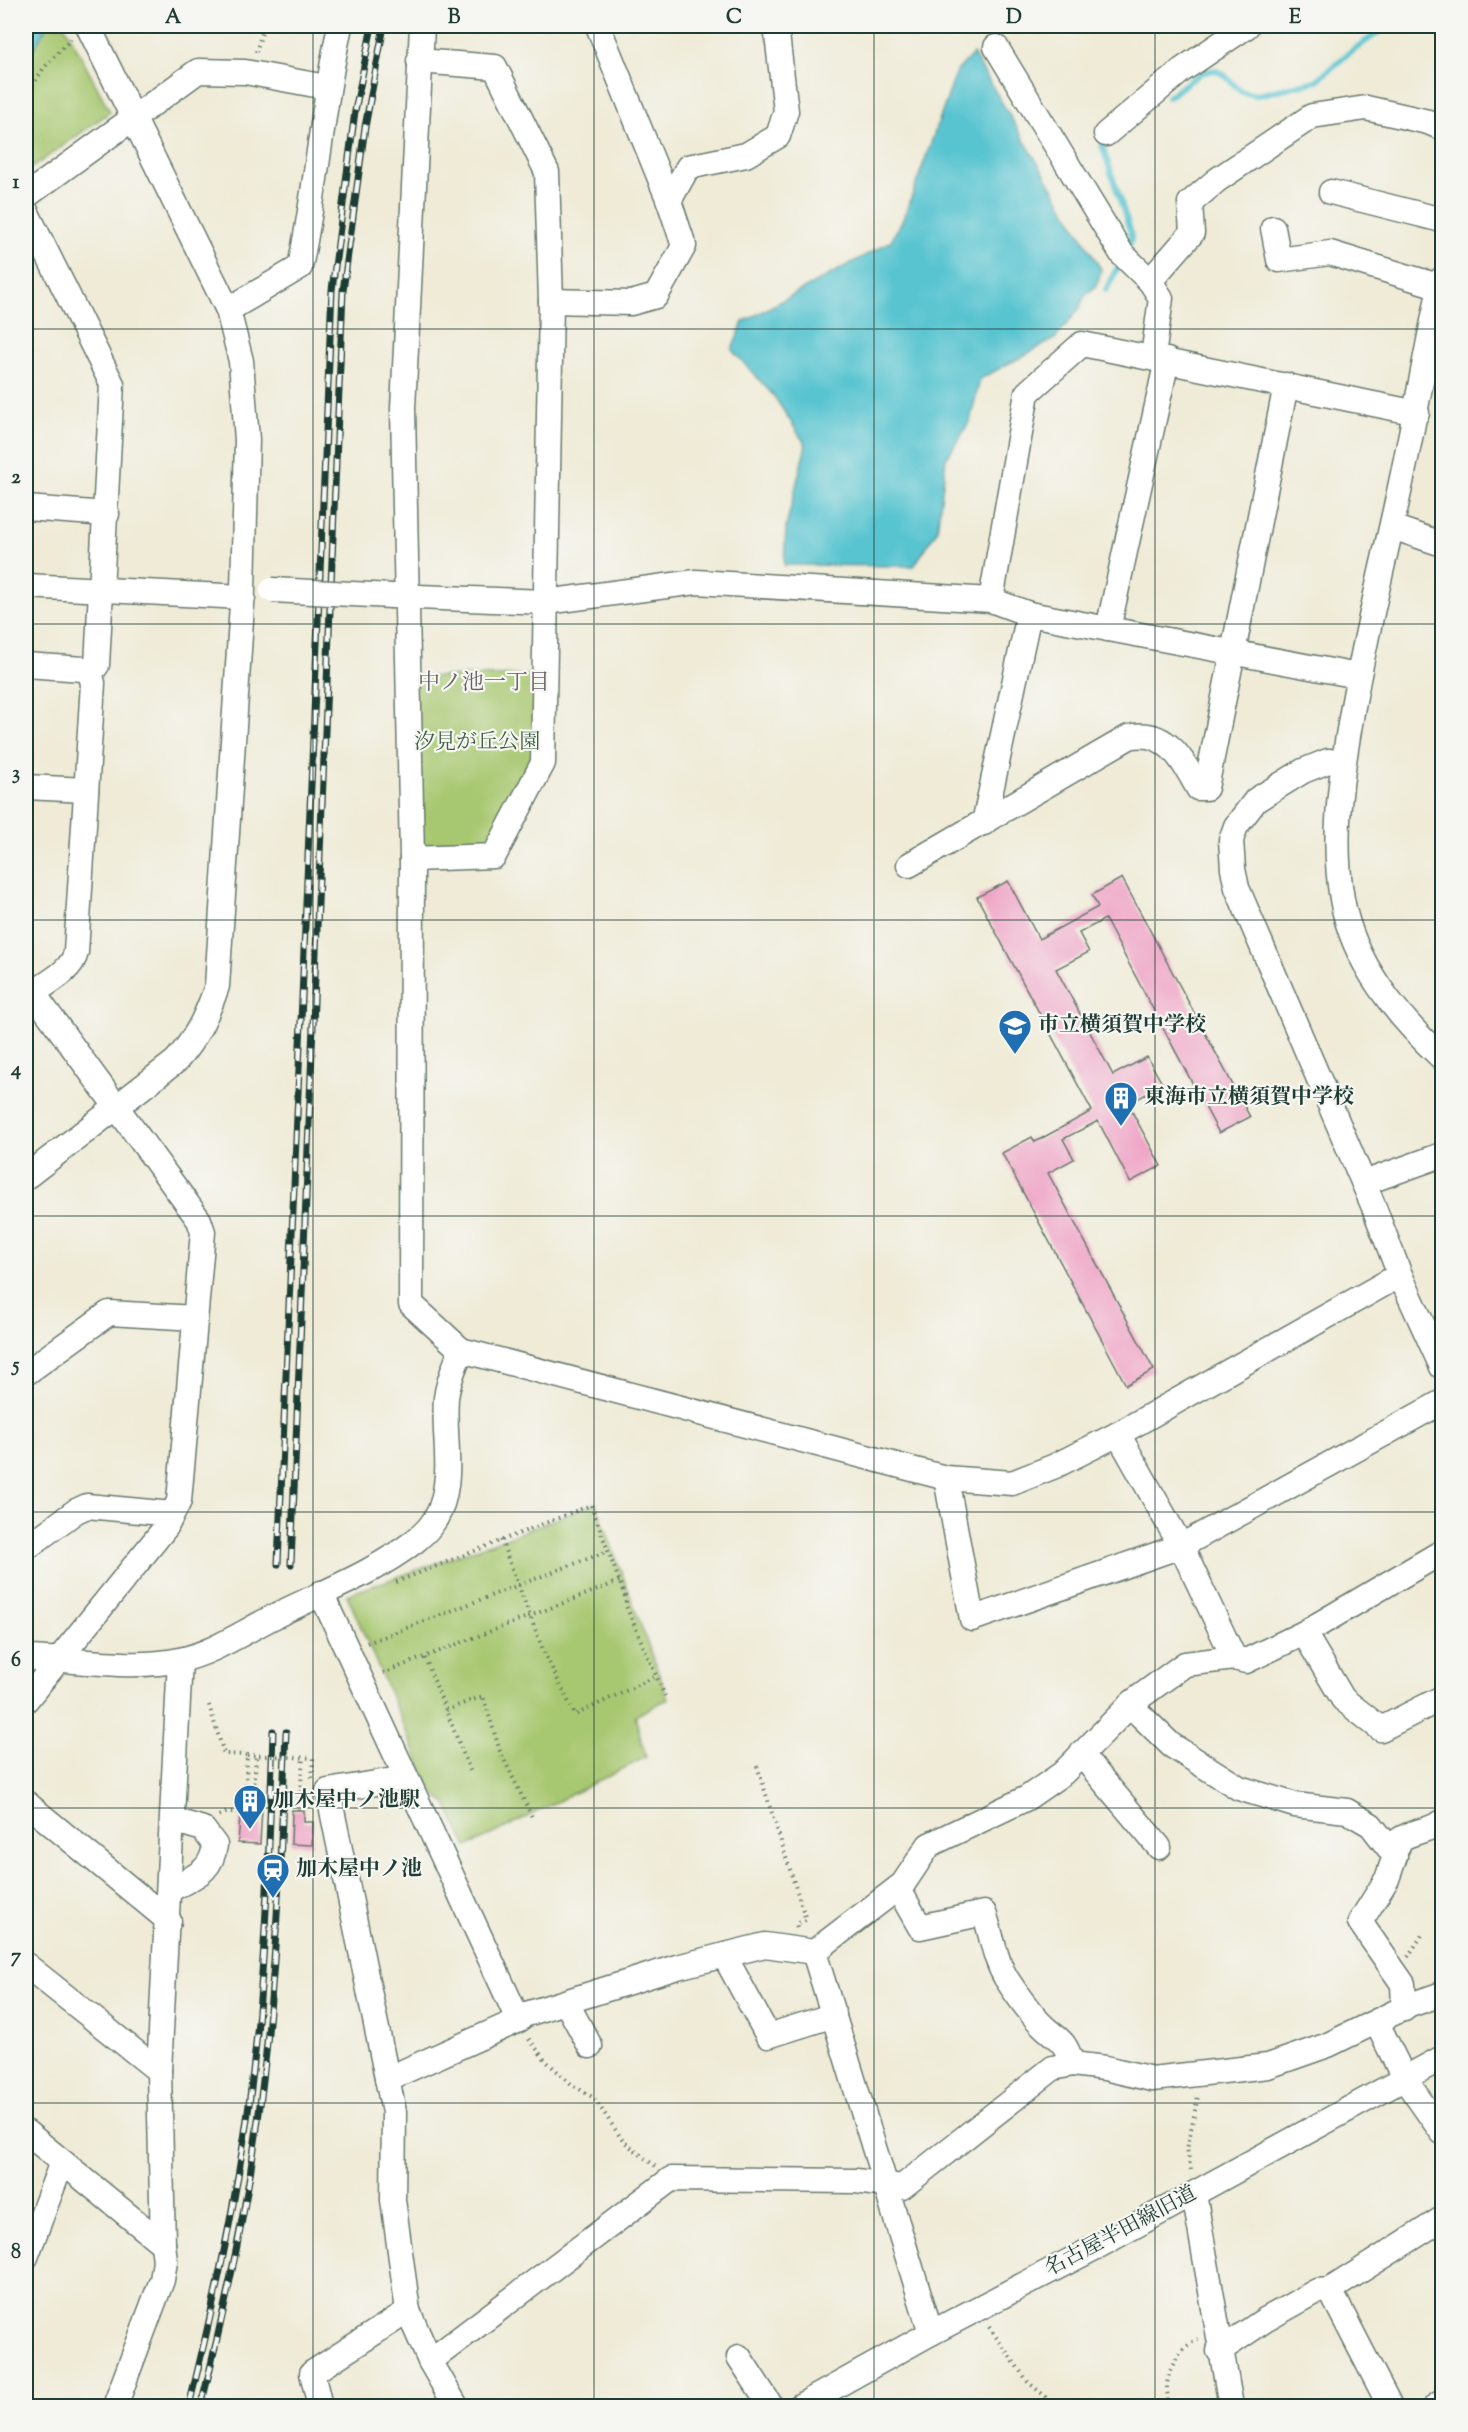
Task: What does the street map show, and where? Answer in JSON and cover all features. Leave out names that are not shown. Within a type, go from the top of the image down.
[{"type":"street","points":[[228,310],[300,267],[312,213],[326,87],[340,26]]},
{"type":"street","points":[[422,26],[403,408],[399,597],[412,859],[411,1304],[461,1350],[946,1478],[1012,1483],[1055,1466],[1118,1434],[1400,1275]]},
{"type":"street","points":[[551,301],[631,303],[656,296],[684,246],[669,201],[598,26]]},
{"type":"street","points":[[669,201],[688,167],[746,155],[778,136],[786,111],[776,26]]},
{"type":"street","points":[[1106,134],[1182,70],[1247,26]]},
{"type":"street","points":[[26,1177],[176,1061],[193,1041],[206,1018],[216,986],[243,593],[247,440],[242,360],[228,310],[132,118],[82,30]]},
{"type":"street","points":[[996,47],[1122,254],[1150,281],[1161,298],[1160,358],[1108,629]]},
{"type":"street","points":[[412,859],[494,856],[543,763],[551,301],[547,171],[495,67],[419,62]]},
{"type":"street","points":[[26,196],[198,71],[249,73],[326,87]]},
{"type":"street","points":[[1150,281],[1192,233],[1190,202],[1217,180],[1312,117],[1366,108],[1428,122],[1443,128]]},
{"type":"street","points":[[1331,192],[1443,220]]},
{"type":"street","points":[[26,210],[112,384],[107,514],[97,665],[90,674]]},
{"type":"street","points":[[1273,228],[1279,260],[1330,253],[1442,283],[1417,413],[1358,676],[1337,800],[1337,858],[1342,902],[1356,943],[1378,985],[1412,1029],[1443,1058]]},
{"type":"street","points":[[991,600],[1027,393],[1082,344],[1160,358],[1417,413]]},
{"type":"street","points":[[909,865],[1129,737],[1150,735],[1164,742],[1183,760],[1198,788],[1206,788],[1286,385]]},
{"type":"street","points":[[26,508],[107,514]]},
{"type":"street","points":[[1392,527],[1443,544]]},
{"type":"street","points":[[26,586],[102,591],[243,593],[272,590],[546,602],[696,582],[991,600],[1029,614],[1358,676]]},
{"type":"street","points":[[984,823],[1029,614]]},
{"type":"street","points":[[26,665],[83,669],[90,674],[93,682],[75,961],[28,991],[118,1107],[203,1226],[178,1501],[166,1527],[26,1700]]},
{"type":"street","points":[[1343,763],[1328,761],[1303,771],[1256,801],[1236,826],[1231,840],[1231,855],[1237,888],[1364,1183],[1400,1275],[1443,1367]]},
{"type":"street","points":[[26,787],[86,790]]},
{"type":"street","points":[[1364,1183],[1439,1156]]},
{"type":"street","points":[[26,1373],[109,1313],[195,1318]]},
{"type":"street","points":[[26,1658],[120,1664],[180,1660],[210,1649],[391,1557],[430,1529],[447,1489],[449,1465],[446,1398],[451,1375],[461,1350]]},
{"type":"street","points":[[946,1478],[972,1619],[1180,1546],[1443,1402]]},
{"type":"street","points":[[1118,1434],[1180,1546],[1234,1658]]},
{"type":"street","points":[[26,1548],[76,1511],[87,1506],[172,1515]]},
{"type":"street","points":[[321,1593],[517,2017],[677,1967],[765,1945],[806,1951],[898,1887],[929,1845],[1027,1798],[1063,1773],[1130,1705],[1185,1664],[1234,1658],[1246,1661],[1304,1633],[1443,1551]]},
{"type":"street","points":[[1304,1633],[1343,1699],[1381,1729],[1443,1698]]},
{"type":"street","points":[[115,2406],[162,2280],[165,2261],[159,2071],[169,1921],[180,1660]]},
{"type":"street","points":[[1130,1705],[1171,1745],[1239,1788],[1295,1805],[1347,1811],[1371,1825],[1395,1856],[1387,1879],[1360,1922],[1403,1984],[1404,2009]]},
{"type":"street","points":[[1081,1754],[1159,1847]]},
{"type":"street","points":[[406,1778],[328,1791],[393,2112],[393,2200],[408,2311],[430,2361],[456,2406]]},
{"type":"street","points":[[26,1803],[169,1921]]},
{"type":"street","points":[[170,1890],[207,1868],[213,1858],[214,1845],[203,1829],[173,1820]]},
{"type":"street","points":[[1391,1849],[1398,1846],[1399,1840],[1404,1837],[1434,1828],[1443,1822]]},
{"type":"street","points":[[898,1887],[920,1927],[984,1913],[993,1940],[996,1959],[1007,1979],[1038,2022],[1067,2046],[1072,2064]]},
{"type":"street","points":[[806,1951],[834,2015],[931,2333]]},
{"type":"street","points":[[724,1955],[768,2036],[834,2015]]},
{"type":"street","points":[[26,1965],[159,2071]]},
{"type":"street","points":[[430,2361],[671,2179],[887,2183],[902,2187],[1053,2068],[1072,2064],[1105,2068],[1152,2079],[1268,2066],[1328,2045],[1404,2009],[1443,1994]]},
{"type":"street","points":[[566,2002],[590,2046]]},
{"type":"street","points":[[387,2079],[519,2020]]},
{"type":"street","points":[[1377,2023],[1404,2078],[1443,2132]]},
{"type":"street","name":"名古屋半田線旧道","points":[[800,2406],[931,2333],[1443,2058]]},
{"type":"street","points":[[26,2132],[163,2244]]},
{"type":"street","points":[[26,2257],[62,2162]]},
{"type":"street","points":[[1196,2192],[1218,2342],[1231,2406]]},
{"type":"street","points":[[1218,2342],[1265,2320],[1317,2291],[1330,2289],[1443,2219]]},
{"type":"street","points":[[1330,2289],[1390,2406]]},
{"type":"street","points":[[320,2406],[312,2373],[408,2311]]},
{"type":"street","points":[[739,2357],[771,2406]]},
{"type":"street","points":[[1436,2406],[1443,2402]]},
{"type":"path","points":[[249,73],[264,26]]},
{"type":"path","points":[[26,96],[44,69],[82,30]]},
{"type":"path","points":[[390,1584],[591,1505],[620,1581],[626,1606],[665,1696]]},
{"type":"path","points":[[501,1540],[543,1650],[575,1715],[657,1676]]},
{"type":"path","points":[[367,1643],[608,1551]]},
{"type":"path","points":[[380,1667],[384,1675],[620,1581]]},
{"type":"path","points":[[361,1634],[371,1651]]},
{"type":"path","points":[[425,1658],[471,1773]]},
{"type":"path","points":[[446,1710],[483,1696],[500,1751],[532,1817]]},
{"type":"path","points":[[209,1706],[224,1754],[313,1758]]},
{"type":"path","points":[[209,1820],[228,1812],[245,1812],[247,1755]]},
{"type":"path","points":[[253,1808],[256,1756]]},
{"type":"path","points":[[299,1810],[303,1757]]},
{"type":"path","points":[[757,1766],[806,1920],[796,1924],[806,1951]]},
{"type":"path","points":[[519,2020],[530,2041],[545,2060],[571,2084],[594,2098],[623,2141],[662,2171],[668,2181]]},
{"type":"path","points":[[1193,2075],[1198,2095],[1187,2149],[1196,2192]]},
{"type":"path","points":[[977,2309],[1028,2382],[1057,2406]]},
{"type":"path","points":[[1167,2406],[1168,2375],[1176,2359],[1191,2342],[1218,2342]]},
{"type":"green space","points":[[26,26],[65,26],[110,112],[26,172]]},
{"type":"green space","name":"汐見が丘公園","points":[[545,675],[543,763],[494,856],[412,859],[408,677]]},
{"type":"green space","points":[[596,1503],[668,1699],[635,1716],[646,1757],[467,1847],[446,1804],[431,1789],[347,1595]]},
{"type":"water","points":[[26,26],[47,26],[26,62]]},
{"type":"water","points":[[973,54],[1101,269],[1097,285],[1084,297],[1079,309],[1055,339],[980,379],[970,421],[946,459],[937,531],[914,566],[784,565],[786,527],[806,445],[774,396],[732,350],[743,322],[890,242],[905,215],[957,71]]},
{"type":"building","name":"東海市立横須賀中学校","points":[[1122,878],[1250,1117],[1219,1133],[1105,919],[1079,933],[1089,952],[1056,969],[1113,1075],[1147,1057],[1163,1085],[1128,1104],[1161,1166],[1130,1182],[1098,1121],[1063,1139],[1074,1159],[1048,1173],[1154,1370],[1126,1385],[1002,1153],[1032,1137],[1035,1142],[1092,1111],[977,897],[1008,881],[1039,939],[1098,907],[1092,895]]},
{"type":"building","name":"加木屋中ノ池駅","points":[[250,1807],[262,1808],[260,1844],[238,1843],[240,1817],[249,1817]]},
{"type":"building","name":"加木屋中ノ池駅","points":[[292,1810],[304,1810],[304,1822],[313,1822],[312,1845],[291,1844]]},
{"type":"waterway","points":[[1168,97],[1201,73],[1215,70],[1224,75],[1242,92],[1257,95],[1316,81],[1349,53],[1387,26]]},
{"type":"waterway","points":[[1107,142],[1102,145],[1130,230],[1131,239],[1127,250]]},
{"type":"waterway","points":[[1106,290],[1121,261]]},
{"type":"railway","points":[[278,1564],[332,290],[355,111],[372,26]]},
{"type":"railway","points":[[291,1564],[343,291],[365,127],[384,26]]},
{"type":"railway","points":[[189,2406],[222,2260],[236,2186],[254,2064],[268,1874],[273,1731]]},
{"type":"railway","points":[[201,2406],[239,2238],[262,2085],[276,1934],[286,1732]]},
{"type":"place","name":"市立横須賀中学校","points":[[1015,1055]]},
{"type":"place","name":"東海市立横須賀中学校","points":[[1121,1127]]},
{"type":"place","name":"加木屋中ノ池駅","points":[[250,1830]]},
{"type":"place","name":"加木屋中ノ池","points":[[273,1899]]},
{"type":"district","name":"中ノ池一丁目","points":[[484,684]]}]
